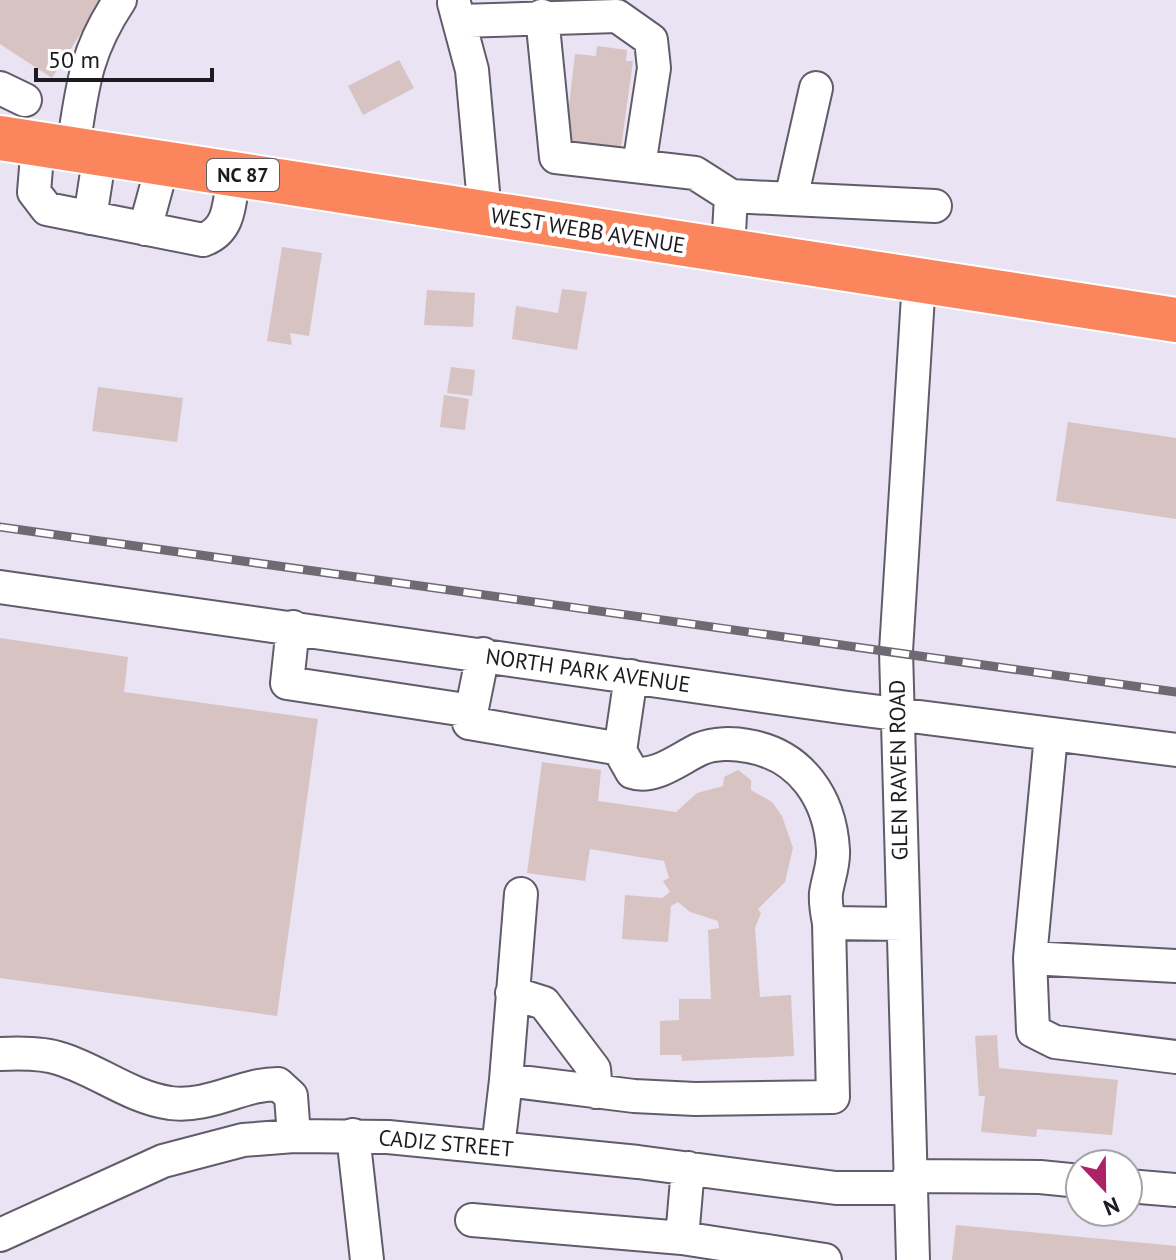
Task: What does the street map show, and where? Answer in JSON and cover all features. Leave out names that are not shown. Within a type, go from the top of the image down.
[{"type":"highway","name":"WEST WEBB AVENUE","points":[[53,146],[1176,320]]},
{"type":"street","points":[[120,0],[99,32],[34,192],[39,203],[47,209],[203,240],[218,235],[225,225],[234,173]]},
{"type":"street","points":[[485,214],[472,70],[457,10],[542,16],[617,16],[651,40],[654,68],[639,166]]},
{"type":"street","points":[[542,16],[556,157],[695,173],[731,196],[935,206]]},
{"type":"street","points":[[791,199],[816,88]]},
{"type":"street","points":[[53,146],[90,218]]},
{"type":"street","points":[[145,229],[163,163]]},
{"type":"street","points":[[728,251],[731,196]]},
{"type":"street","name":"GLEN RAVEN ROAD","points":[[913,1260],[896,651],[919,280]]},
{"type":"street","name":"NORTH PARK AVENUE","points":[[0,587],[1176,750]]},
{"type":"street","points":[[293,627],[287,683],[472,711]]},
{"type":"street","points":[[483,654],[469,723],[621,749]]},
{"type":"street","points":[[506,1080],[596,1092],[695,1099],[833,1097],[826,893],[834,854],[832,836],[815,791],[803,771],[790,760],[767,749],[737,744],[706,747],[660,770],[639,775],[625,762],[621,749],[631,676]]},
{"type":"street","points":[[1051,735],[1030,958],[1033,1031],[1055,1042],[1176,1057]]},
{"type":"street","points":[[498,1148],[521,894]]},
{"type":"street","points":[[829,923],[903,924]]},
{"type":"street","points":[[1030,958],[1176,966]]},
{"type":"street","points":[[512,993],[544,1003],[594,1069],[596,1092]]},
{"type":"street","points":[[0,1054],[60,1058],[128,1090],[172,1103],[197,1104],[264,1084],[278,1084],[288,1089],[291,1096],[294,1136]]},
{"type":"street","points":[[353,1135],[367,1260]]},
{"type":"street","name":"CADIZ STREET","points":[[0,1235],[163,1161],[243,1140],[294,1136],[353,1135],[498,1148],[688,1168],[836,1188],[1040,1177],[1064,1179]]},
{"type":"street","points":[[682,1238],[688,1168]]},
{"type":"street","points":[[1144,1187],[1176,1190]]},
{"type":"street","points":[[472,1220],[682,1238],[825,1260]]},
{"type":"building","points":[[0,0],[102,0],[52,78],[0,44]]},
{"type":"building","points":[[597,46],[627,50],[626,61],[633,61],[620,155],[564,148],[575,54],[596,56]]},
{"type":"building","points":[[399,60],[414,88],[363,115],[348,86]]},
{"type":"building","points":[[282,247],[322,253],[309,336],[290,333],[292,345],[267,341]]},
{"type":"building","points":[[562,289],[587,292],[577,350],[512,339],[516,306],[558,313]]},
{"type":"building","points":[[427,290],[475,293],[473,327],[424,325]]},
{"type":"building","points":[[451,367],[475,370],[472,396],[447,393]]},
{"type":"building","points":[[98,387],[183,398],[177,442],[92,431]]},
{"type":"building","points":[[444,395],[469,399],[465,430],[440,427]]},
{"type":"building","points":[[1068,422],[1176,438],[1176,519],[1056,501]]},
{"type":"building","points":[[0,638],[128,657],[124,692],[318,719],[277,1016],[0,978]]},
{"type":"building","points":[[542,762],[601,770],[598,801],[676,812],[697,793],[723,786],[724,777],[738,770],[751,780],[751,790],[772,802],[782,816],[793,848],[785,882],[758,909],[761,913],[755,928],[760,997],[791,995],[794,1056],[682,1061],[681,1055],[660,1055],[660,1021],[679,1020],[679,999],[711,999],[708,930],[719,928],[718,921],[690,912],[678,902],[671,906],[668,942],[622,939],[625,895],[662,898],[670,892],[663,881],[669,878],[664,861],[590,849],[585,881],[527,873]]},
{"type":"building","points":[[997,1035],[999,1068],[1118,1080],[1112,1135],[1037,1129],[1036,1137],[981,1132],[985,1096],[979,1096],[975,1036]]},
{"type":"building","points":[[956,1225],[1176,1246],[1176,1260],[952,1260]]},
{"type":"railway","points":[[0,527],[1176,692]]}]
